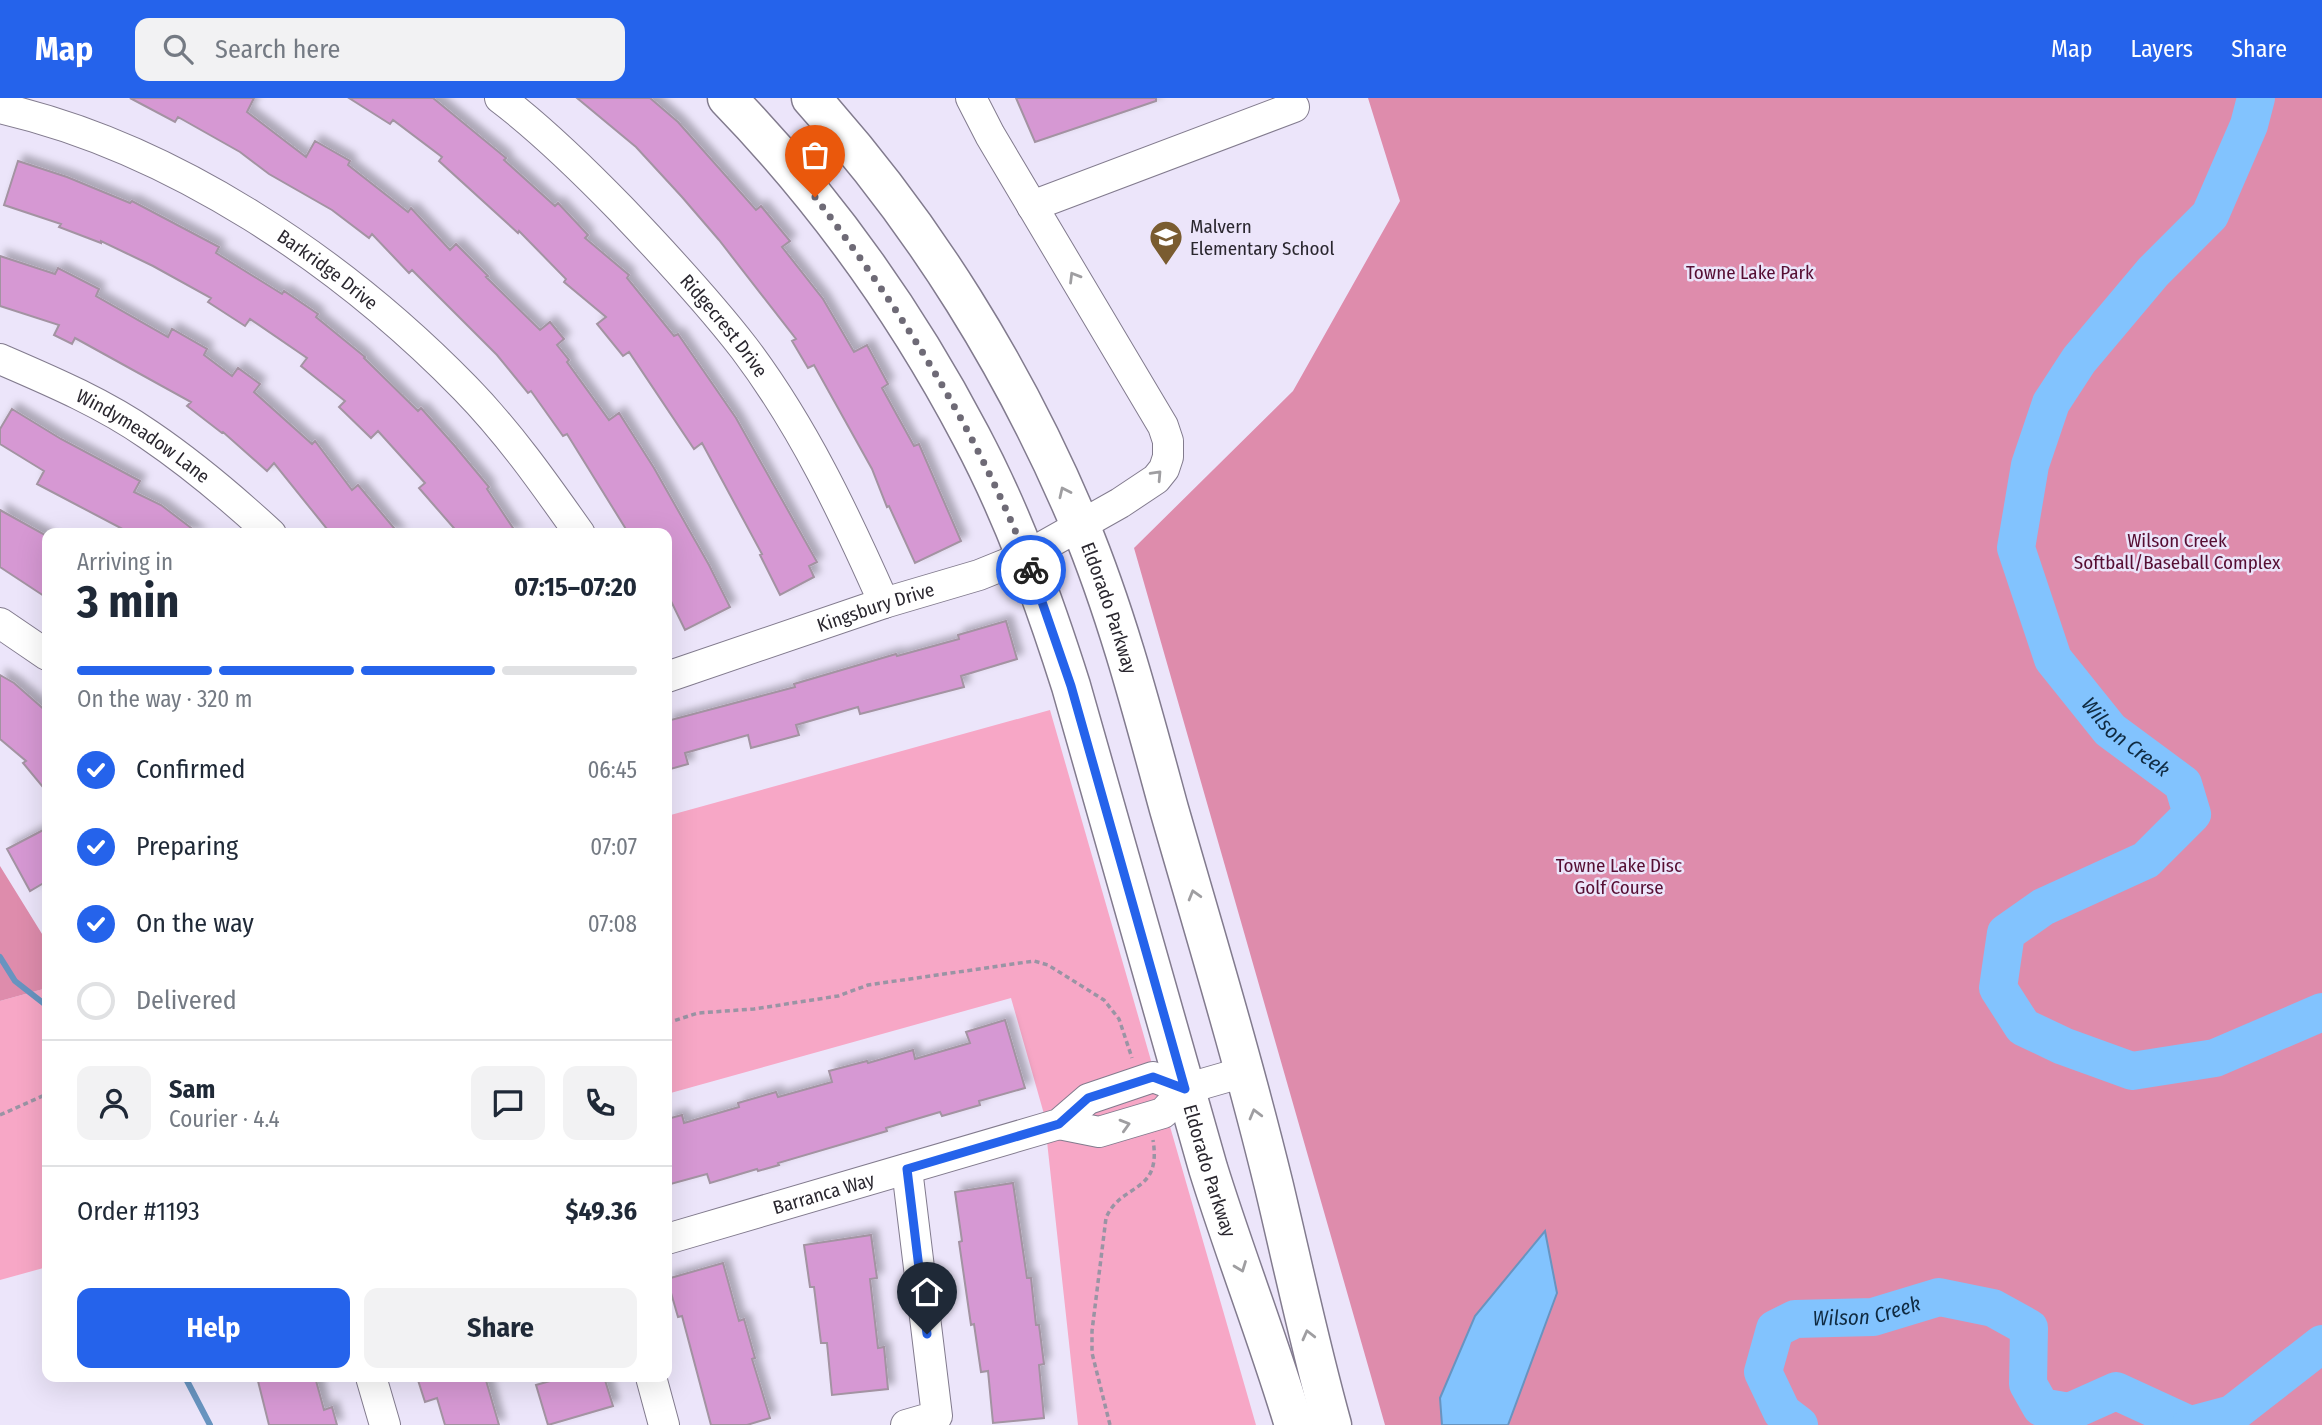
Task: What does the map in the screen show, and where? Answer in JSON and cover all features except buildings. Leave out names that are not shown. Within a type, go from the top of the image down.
[{"type":"main road","name":"Eldorado Parkway","points":[[727,98],[800,177],[914,335],[972,437],[1026,556],[1071,686],[1224,1219],[1267,1335],[1294,1425]]},
{"type":"main road","name":"Eldorado Parkway","points":[[811,98],[878,177],[950,280],[1020,399],[1080,525],[1135,685],[1244,1072],[1329,1413]]},
{"type":"street","name":"Ridgecrest Drive","points":[[500,98],[608,196],[679,269],[745,349],[809,449],[848,522],[884,604]]},
{"type":"street","name":"Kingsbury Drive","points":[[672,675],[979,575],[1026,556],[1120,503],[1156,479],[1164,469],[1168,457],[1168,442],[1163,426],[971,98]]},
{"type":"street","points":[[1032,206],[1294,107]]},
{"type":"street","name":"Barkridge Drive","points":[[0,108],[33,115],[132,152],[226,200],[307,251],[390,316],[466,389],[529,461],[576,528]]},
{"type":"street","name":"Windymeadow Lane","points":[[0,359],[72,391],[147,433],[217,484],[265,528]]},
{"type":"street","points":[[0,623],[42,652]]},
{"type":"street","points":[[1185,1089],[1244,1072]]},
{"type":"street","name":"Barranca Way","points":[[672,1239],[1059,1124],[1088,1098],[1153,1077],[1185,1089]]},
{"type":"street","points":[[906,1425],[937,1416],[907,1169]]},
{"type":"street","points":[[372,1382],[385,1425]]},
{"type":"street","points":[[652,1382],[664,1425]]},
{"type":"path","points":[[672,1021],[698,1013],[754,1009],[838,996],[868,985],[1034,961],[1048,965],[1104,1000],[1119,1019],[1134,1070]]},
{"type":"path","points":[[0,1115],[42,1096]]},
{"type":"path","points":[[1110,1425],[1092,1353],[1092,1331],[1106,1218],[1111,1207],[1151,1175],[1156,1158],[1153,1140]]},
{"type":"shaded area","points":[[1050,710],[1256,1425],[1078,1425],[1044,1114],[1011,998],[672,1093],[672,815]]},
{"type":"shaded area","points":[[42,989],[42,1268],[0,1280],[0,1001]]},
{"type":"green space","points":[[1368,98],[2322,98],[2322,1425],[1385,1425],[1134,548],[1293,391],[1400,201]]},
{"type":"green space","points":[[0,866],[42,934],[42,989],[0,1001]]},
{"type":"water","points":[[1545,1231],[1557,1293],[1508,1425],[1442,1425],[1440,1398],[1475,1316]]},
{"type":"waterway","name":"Wilson Creek","points":[[2256,98],[2249,125],[2210,215],[2153,272],[2079,360],[2051,403],[2030,465],[2016,548],[2053,659],[2110,730],[2183,784],[2192,814],[2146,860],[2043,907],[2006,933],[1998,988],[2023,1027],[2063,1046],[2132,1071],[2215,1058],[2322,1012]]},
{"type":"waterway","points":[[0,957],[15,981],[42,1002]]},
{"type":"waterway","name":"Wilson Creek","points":[[1799,1425],[1782,1412],[1763,1372],[1775,1329],[1795,1319],[1873,1317],[1939,1297],[1993,1308],[2029,1328],[2028,1384],[2041,1407],[2069,1412],[2116,1391],[2190,1425]]},
{"type":"waterway","name":"Wilson Creek","points":[[2191,1425],[2232,1414],[2322,1344]]},
{"type":"waterway","points":[[188,1382],[210,1425]]},
{"type":"way so far","points":[[815,197],[914,335],[972,437],[1031,570]]},
{"type":"place","name":"Malvern Elementary School","points":[[1166,267]]},
{"type":"route","points":[[927,1334],[907,1169],[1059,1124],[1088,1098],[1153,1077],[1185,1089],[1071,686],[1031,570]]},
{"type":"park label","name":"Towne Lake Park","points":[[1750,272]]},
{"type":"park label","name":"Wilson Creek Softball/Baseball Complex","points":[[2177,551]]},
{"type":"park label","name":"Towne Lake Disc Golf Course","points":[[1619,876]]}]
